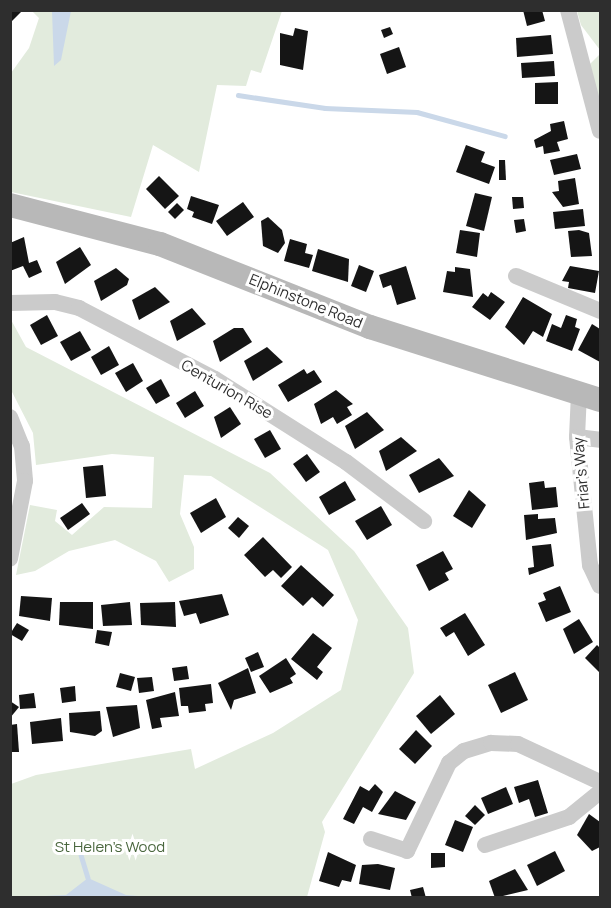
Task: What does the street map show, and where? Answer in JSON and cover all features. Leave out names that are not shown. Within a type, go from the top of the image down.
[{"type":"street","points":[[568,10],[600,131]]},
{"type":"street","name":"Elphinstone Road","points":[[10,205],[160,244],[370,327],[590,396]]},
{"type":"street","points":[[516,276],[600,311]]},
{"type":"street","name":"Centurion Rise","points":[[10,303],[55,302],[79,308],[215,379],[355,468],[424,521]]},
{"type":"street","name":"Friar's Way","points":[[590,396],[577,437],[590,565],[600,586]]},
{"type":"street","points":[[10,417],[22,446],[25,481],[10,559]]},
{"type":"street","points":[[577,437],[600,440]]},
{"type":"street","points":[[370,839],[407,851],[449,763],[464,751],[491,743],[518,744],[600,782]]},
{"type":"street","points":[[485,845],[569,817],[600,792]]},
{"type":"green space","points":[[32,11],[282,11],[261,73],[251,70],[246,86],[217,85],[199,172],[153,145],[131,217],[11,192],[11,73],[29,48],[39,18]]},
{"type":"green space","points":[[577,11],[600,11],[600,50],[581,25]]},
{"type":"green space","points":[[600,54],[600,104],[590,64]]},
{"type":"green space","name":"St Helen's Wood","points":[[10,318],[26,347],[270,473],[354,551],[408,628],[414,673],[322,822],[325,832],[307,897],[11,897],[11,784],[36,775],[191,749],[195,769],[273,733],[341,690],[358,620],[328,550],[211,476],[184,475],[180,514],[194,547],[194,569],[169,582],[156,561],[115,540],[69,551],[35,571],[16,575],[30,505],[57,510],[55,521],[72,535],[104,507],[152,508],[154,457],[112,454],[36,465],[33,433],[11,390]]},
{"type":"water","points":[[52,11],[71,11],[61,60],[54,66]]},
{"type":"water","points":[[88,878],[126,895],[150,897],[24,897],[66,895]]},
{"type":"building","points":[[10,10],[23,10],[10,23]]},
{"type":"building","points":[[523,10],[542,10],[545,21],[527,26]]},
{"type":"building","points":[[390,27],[393,34],[384,38],[381,30]]},
{"type":"building","points":[[295,28],[308,31],[303,70],[280,65],[280,33],[293,36]]},
{"type":"building","points":[[551,35],[553,54],[517,57],[516,38]]},
{"type":"building","points":[[399,47],[406,67],[387,74],[380,54]]},
{"type":"building","points":[[554,61],[555,76],[522,78],[521,63]]},
{"type":"building","points":[[558,82],[558,104],[535,104],[535,83]]},
{"type":"building","points":[[564,121],[568,139],[557,142],[560,151],[544,154],[543,146],[536,148],[534,140],[551,131],[550,124]]},
{"type":"building","points":[[466,145],[485,152],[481,162],[495,167],[489,184],[456,172]]},
{"type":"building","points":[[577,154],[581,169],[554,175],[550,160]]},
{"type":"building","points":[[499,160],[505,160],[506,180],[499,180]]},
{"type":"building","points":[[159,176],[179,196],[165,209],[146,189]]},
{"type":"building","points":[[575,178],[579,204],[563,207],[552,192],[559,191],[558,181]]},
{"type":"building","points":[[475,193],[492,197],[484,231],[466,226]]},
{"type":"building","points":[[191,196],[219,205],[212,224],[192,217],[194,212],[187,209]]},
{"type":"building","points":[[512,197],[523,197],[524,208],[513,209]]},
{"type":"building","points":[[243,202],[254,217],[227,236],[216,221]]},
{"type":"building","points":[[177,203],[184,210],[175,219],[168,212]]},
{"type":"building","points":[[583,209],[585,226],[555,229],[553,212]]},
{"type":"building","points":[[268,217],[282,230],[285,243],[278,253],[263,246],[261,221]]},
{"type":"building","points":[[524,219],[526,231],[516,233],[514,220]]},
{"type":"building","points":[[460,230],[480,233],[477,257],[456,253]]},
{"type":"building","points":[[579,230],[589,233],[592,256],[571,257],[568,231]]},
{"type":"building","points":[[24,237],[29,263],[37,260],[42,272],[29,278],[23,266],[10,271],[10,243]]},
{"type":"building","points":[[290,239],[307,244],[305,253],[313,255],[309,268],[284,261]]},
{"type":"building","points":[[80,247],[91,265],[65,284],[56,262]]},
{"type":"building","points":[[318,249],[349,259],[348,282],[312,271]]},
{"type":"building","points":[[359,265],[374,271],[366,292],[351,286]]},
{"type":"building","points":[[406,266],[416,299],[397,305],[391,285],[383,288],[379,275]]},
{"type":"building","points":[[570,266],[599,271],[595,293],[568,288],[569,282],[562,281]]},
{"type":"building","points":[[455,267],[470,269],[473,297],[443,292],[447,271],[455,272]]},
{"type":"building","points":[[116,268],[129,279],[127,285],[101,301],[94,281]]},
{"type":"building","points":[[155,287],[170,302],[139,320],[132,300]]},
{"type":"building","points":[[491,292],[505,302],[490,320],[472,307],[483,293],[488,297]]},
{"type":"building","points":[[523,297],[552,314],[543,337],[533,331],[524,345],[505,327]]},
{"type":"building","points":[[192,308],[206,324],[177,341],[170,321]]},
{"type":"building","points":[[47,315],[58,336],[41,345],[30,325]]},
{"type":"building","points":[[566,315],[577,319],[575,327],[580,329],[572,351],[546,341],[552,324],[561,328]]},
{"type":"building","points":[[592,324],[600,329],[600,362],[578,350]]},
{"type":"building","points":[[234,328],[243,328],[252,342],[220,362],[213,341]]},
{"type":"building","points":[[80,331],[91,350],[71,361],[60,342]]},
{"type":"building","points":[[109,346],[119,365],[101,375],[91,357]]},
{"type":"building","points":[[267,347],[283,362],[253,381],[244,361]]},
{"type":"building","points":[[133,363],[143,381],[126,392],[115,373]]},
{"type":"building","points":[[304,369],[307,374],[314,370],[322,382],[288,402],[278,385]]},
{"type":"building","points":[[161,379],[170,396],[156,404],[146,388]]},
{"type":"building","points":[[336,390],[353,404],[347,407],[352,415],[337,424],[333,417],[321,424],[314,404]]},
{"type":"building","points":[[195,391],[204,406],[185,418],[176,403]]},
{"type":"building","points":[[230,407],[241,424],[221,438],[214,417]]},
{"type":"building","points":[[367,412],[384,430],[355,449],[345,426]]},
{"type":"building","points":[[270,430],[281,449],[265,458],[254,439]]},
{"type":"building","points":[[401,437],[417,451],[386,471],[379,451]]},
{"type":"building","points":[[307,454],[320,472],[306,482],[293,464]]},
{"type":"building","points":[[439,458],[454,476],[419,493],[409,475]]},
{"type":"building","points":[[103,465],[106,496],[86,498],[83,467]]},
{"type":"building","points":[[345,481],[356,500],[329,515],[319,497]]},
{"type":"building","points":[[544,481],[545,488],[556,487],[558,507],[532,510],[529,483]]},
{"type":"building","points":[[469,490],[486,505],[472,528],[453,516]]},
{"type":"building","points":[[216,498],[226,517],[201,533],[190,513]]},
{"type":"building","points":[[82,503],[90,514],[68,530],[60,518]]},
{"type":"building","points":[[381,506],[392,525],[367,540],[355,521]]},
{"type":"building","points":[[538,514],[538,519],[555,518],[557,533],[526,540],[524,515]]},
{"type":"building","points":[[238,517],[249,526],[239,538],[228,528]]},
{"type":"building","points":[[263,537],[292,567],[281,578],[273,570],[265,577],[244,555]]},
{"type":"building","points":[[551,544],[554,566],[529,575],[528,568],[534,567],[532,546]]},
{"type":"building","points":[[443,551],[453,569],[445,573],[449,580],[429,591],[416,565]]},
{"type":"building","points":[[301,565],[334,595],[323,607],[312,597],[303,606],[281,586]]},
{"type":"building","points":[[560,586],[571,612],[546,622],[538,603],[546,600],[543,593]]},
{"type":"building","points":[[222,594],[229,615],[200,624],[196,613],[184,616],[179,601]]},
{"type":"building","points":[[21,596],[52,598],[50,621],[19,616]]},
{"type":"building","points":[[60,602],[93,602],[93,629],[59,625]]},
{"type":"building","points":[[130,602],[132,625],[103,626],[101,605]]},
{"type":"building","points":[[175,602],[176,627],[141,625],[140,603]]},
{"type":"building","points":[[465,613],[485,645],[468,656],[454,632],[446,637],[440,628]]},
{"type":"building","points":[[579,619],[593,642],[574,654],[563,629]]},
{"type":"building","points":[[17,623],[29,630],[22,641],[10,634]]},
{"type":"building","points":[[97,630],[112,632],[109,646],[95,643]]},
{"type":"building","points":[[313,633],[332,648],[317,667],[323,672],[317,680],[291,659]]},
{"type":"building","points":[[597,645],[600,648],[600,673],[585,658]]},
{"type":"building","points":[[258,652],[264,667],[251,672],[245,658]]},
{"type":"building","points":[[286,658],[296,674],[290,678],[293,683],[270,693],[259,676]]},
{"type":"building","points":[[187,666],[189,679],[174,681],[172,668]]},
{"type":"building","points":[[248,668],[256,693],[234,700],[231,710],[218,683]]},
{"type":"building","points":[[515,672],[528,700],[501,713],[488,685]]},
{"type":"building","points":[[120,673],[135,677],[131,691],[116,687]]},
{"type":"building","points":[[152,677],[154,691],[139,693],[137,678]]},
{"type":"building","points":[[211,684],[213,703],[205,704],[206,711],[189,713],[188,706],[181,706],[179,688]]},
{"type":"building","points":[[75,686],[76,701],[62,703],[60,688]]},
{"type":"building","points":[[175,692],[179,716],[160,718],[162,727],[152,729],[146,700]]},
{"type":"building","points":[[34,693],[36,708],[20,709],[19,695]]},
{"type":"building","points":[[440,695],[455,714],[431,734],[416,716]]},
{"type":"building","points":[[10,701],[19,707],[10,718]]},
{"type":"building","points":[[137,705],[140,728],[113,737],[106,707]]},
{"type":"building","points":[[100,711],[102,731],[95,736],[70,732],[69,713]]},
{"type":"building","points":[[61,718],[63,741],[32,744],[30,722]]},
{"type":"building","points":[[17,724],[19,752],[10,752],[10,725]]},
{"type":"building","points":[[416,730],[432,746],[415,764],[399,749]]},
{"type":"building","points":[[538,780],[548,813],[535,817],[529,799],[519,803],[514,787]]},
{"type":"building","points":[[375,784],[383,792],[372,812],[363,807],[354,824],[343,819],[360,786],[369,791]]},
{"type":"building","points":[[506,787],[513,804],[488,814],[481,798]]},
{"type":"building","points":[[395,791],[416,802],[406,820],[378,814]]},
{"type":"building","points":[[475,805],[485,815],[475,825],[465,816]]},
{"type":"building","points":[[589,814],[600,822],[600,847],[592,851],[577,835]]},
{"type":"building","points":[[455,820],[473,827],[463,852],[445,845]]},
{"type":"building","points":[[555,851],[565,871],[537,886],[527,865]]},
{"type":"building","points":[[328,852],[356,865],[351,882],[342,880],[339,887],[319,881]]},
{"type":"building","points":[[431,853],[445,853],[445,867],[431,868]]},
{"type":"building","points":[[378,864],[395,868],[390,890],[359,884],[362,865]]},
{"type":"building","points":[[515,869],[528,890],[495,898],[489,881]]},
{"type":"building","points":[[423,887],[426,898],[412,898],[410,890]]},
{"type":"waterway","points":[[238,95],[325,108],[417,112],[505,136]]},
{"type":"waterway","points":[[81,855],[88,878]]}]
